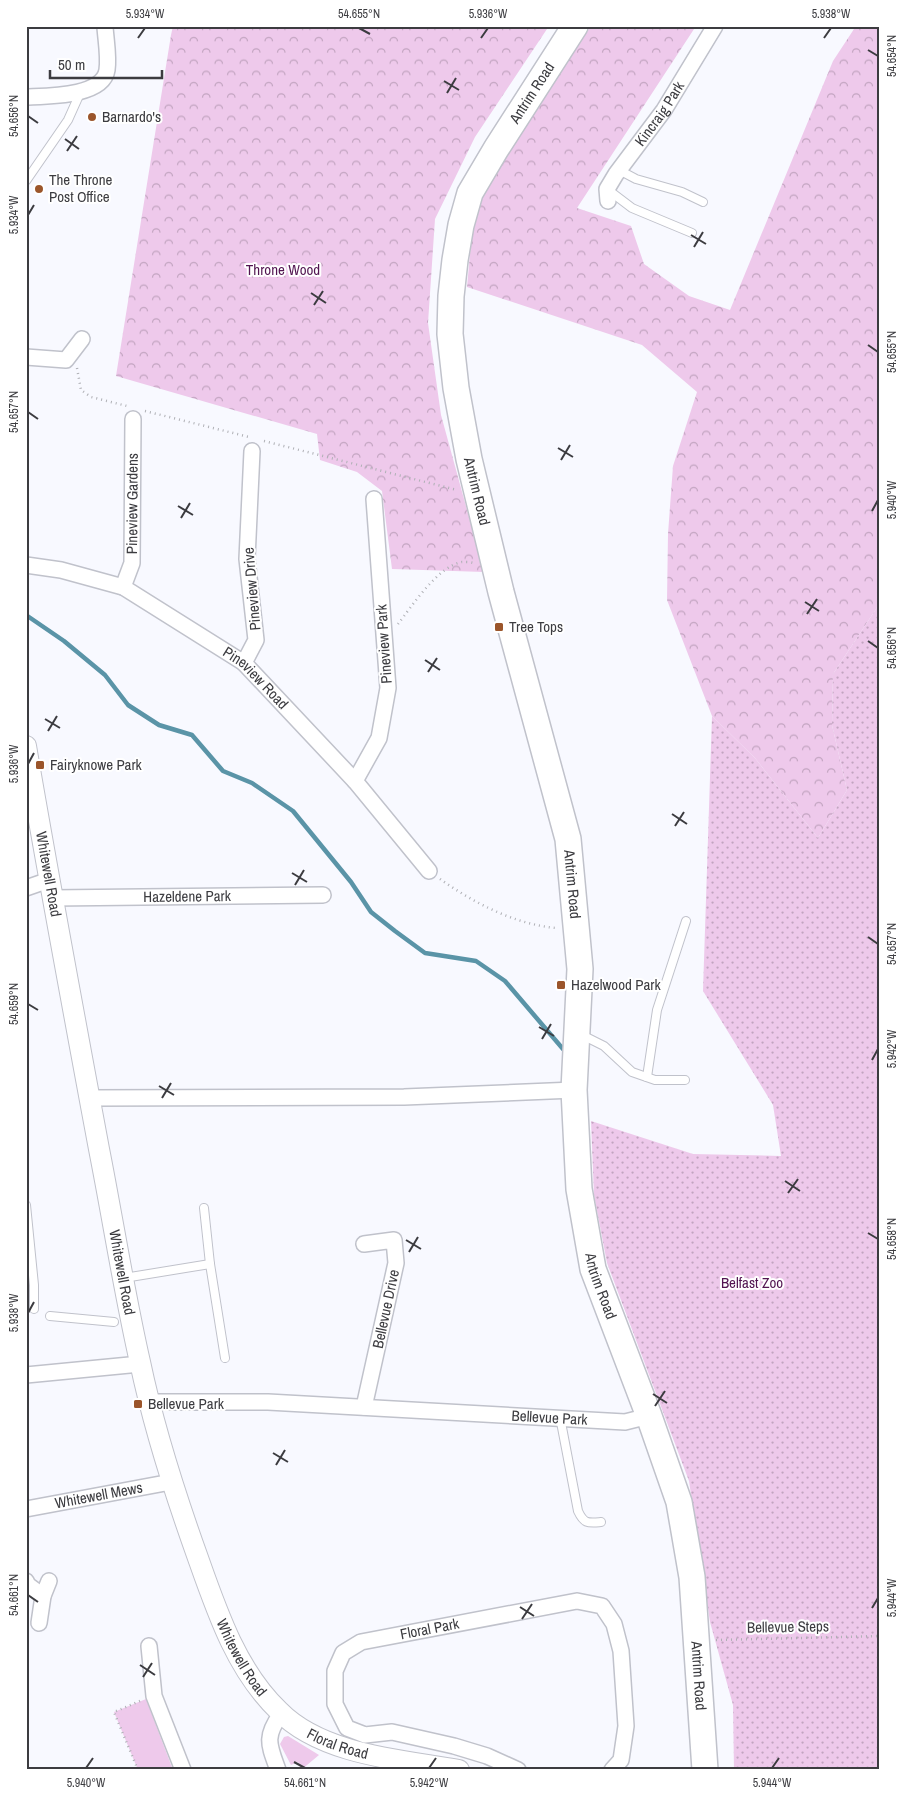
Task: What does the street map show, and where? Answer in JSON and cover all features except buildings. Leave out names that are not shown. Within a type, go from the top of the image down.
[{"type":"main road","name":"Antrim Road","points":[[575,26],[480,175],[465,208],[455,260],[451,296],[450,334],[456,388],[469,459],[493,561],[568,839],[578,930],[580,969],[574,1090],[579,1189],[593,1269],[649,1416],[679,1502],[692,1577],[705,1770]]},
{"type":"street","name":"Kincraig Park","points":[[608,195],[619,170],[664,110],[715,26]]},
{"type":"street","points":[[26,97],[59,95],[81,91],[94,86],[103,79],[107,71],[105,27]]},
{"type":"street","points":[[26,357],[66,360],[82,339]]},
{"type":"street","name":"Pineview Gardens","points":[[123,587],[132,563],[133,419]]},
{"type":"street","name":"Pineview Drive","points":[[244,663],[256,640],[247,559],[252,451]]},
{"type":"street","name":"Pineview Park","points":[[355,781],[379,738],[388,688],[374,499]]},
{"type":"street","name":"Pineview Road","points":[[26,565],[61,570],[123,587],[244,663],[355,781],[429,871]]},
{"type":"street","name":"Whitewell Road","points":[[26,746],[50,889],[140,1364],[171,1482],[210,1592],[236,1652],[260,1692],[281,1714]]},
{"type":"street","points":[[26,888],[50,889]]},
{"type":"street","name":"Hazeldene Park","points":[[50,889],[323,895]]},
{"type":"street","points":[[90,1098],[404,1097],[574,1090]]},
{"type":"street","name":"Bellevue Drive","points":[[364,1244],[394,1240],[396,1263],[364,1407]]},
{"type":"street","points":[[26,1375],[140,1364]]},
{"type":"street","name":"Bellevue Park","points":[[150,1402],[268,1402],[626,1422],[649,1416]]},
{"type":"street","name":"Whitewell Mews","points":[[26,1509],[171,1482]]},
{"type":"street","points":[[26,1580],[28,1585],[43,1596]]},
{"type":"street","points":[[39,1623],[43,1596],[49,1581]]},
{"type":"street","name":"Floral Park","points":[[518,1770],[487,1756],[417,1737],[392,1732],[365,1734],[347,1728],[335,1704],[335,1671],[343,1653],[361,1642],[578,1601],[602,1606],[614,1624],[621,1651],[626,1726],[621,1760],[612,1770]]},
{"type":"street","points":[[149,1646],[154,1696],[182,1770]]},
{"type":"street","points":[[278,1770],[269,1744],[272,1728],[281,1714]]},
{"type":"street","name":"Floral Road","points":[[281,1714],[298,1726],[330,1743],[360,1753],[459,1770]]},
{"type":"street","points":[[413,1762],[417,1737]]},
{"type":"lane","points":[[26,181],[68,120],[81,91]]},
{"type":"lane","points":[[619,170],[636,179],[682,192],[703,202]]},
{"type":"lane","points":[[608,195],[632,208],[692,233]]},
{"type":"lane","points":[[647,1077],[658,1010],[686,920]]},
{"type":"lane","points":[[576,1032],[604,1046],[632,1072],[655,1080],[685,1080]]},
{"type":"lane","points":[[26,1205],[34,1285],[34,1309]]},
{"type":"lane","points":[[204,1208],[210,1264],[225,1358]]},
{"type":"lane","points":[[124,1278],[210,1264]]},
{"type":"lane","points":[[50,1316],[114,1322]]},
{"type":"lane","points":[[560,1417],[581,1519],[588,1523],[601,1522]]},
{"type":"path","points":[[384,643],[424,591],[446,569],[461,562],[493,561]]},
{"type":"path","points":[[429,871],[460,893],[502,914],[522,921],[550,927],[578,930]]},
{"type":"path","name":"Bellevue Steps","points":[[697,1641],[880,1636]]},
{"type":"path","points":[[138,1770],[114,1712],[154,1696]]},
{"type":"green space","name":"Throne Wood","points":[[173,26],[549,26],[475,137],[435,219],[428,323],[441,415],[484,572],[392,569],[382,491],[357,472],[320,460],[317,434],[116,376]]},
{"type":"green space","points":[[591,26],[696,26],[577,208],[631,226],[644,264],[689,296],[730,310],[833,61],[856,26],[880,26],[880,603],[833,674],[832,725],[847,790],[818,838],[755,758],[712,716],[667,600],[668,534],[673,466],[697,392],[642,345],[467,287],[473,221],[486,188]]},
{"type":"green space","name":"Belfast Zoo","points":[[880,603],[880,1770],[734,1770],[733,1705],[710,1622],[689,1481],[607,1263],[594,1195],[591,1121],[693,1154],[781,1156],[773,1105],[703,991],[712,716],[755,758],[818,838],[847,790],[832,725],[833,674]]},
{"type":"green space","points":[[146,1699],[173,1770],[138,1770],[114,1712]]},
{"type":"green space","points":[[288,1736],[319,1755],[301,1770],[298,1762],[291,1765],[280,1744],[284,1737]]},
{"type":"waterway","points":[[26,615],[64,641],[105,675],[128,705],[159,725],[192,735],[223,771],[252,783],[293,811],[351,882],[371,912],[395,931],[425,953],[476,961],[505,981],[563,1049]]},
{"type":"place","name":"Barnardo's","points":[[92,117]]},
{"type":"place","name":"The Throne Post Office","points":[[39,189]]},
{"type":"place","name":"Tree Tops","points":[[499,627]]},
{"type":"place","name":"Fairyknowe Park","points":[[40,765]]},
{"type":"place","name":"Hazelwood Park","points":[[561,985]]},
{"type":"place","name":"Bellevue Park","points":[[138,1404]]}]
